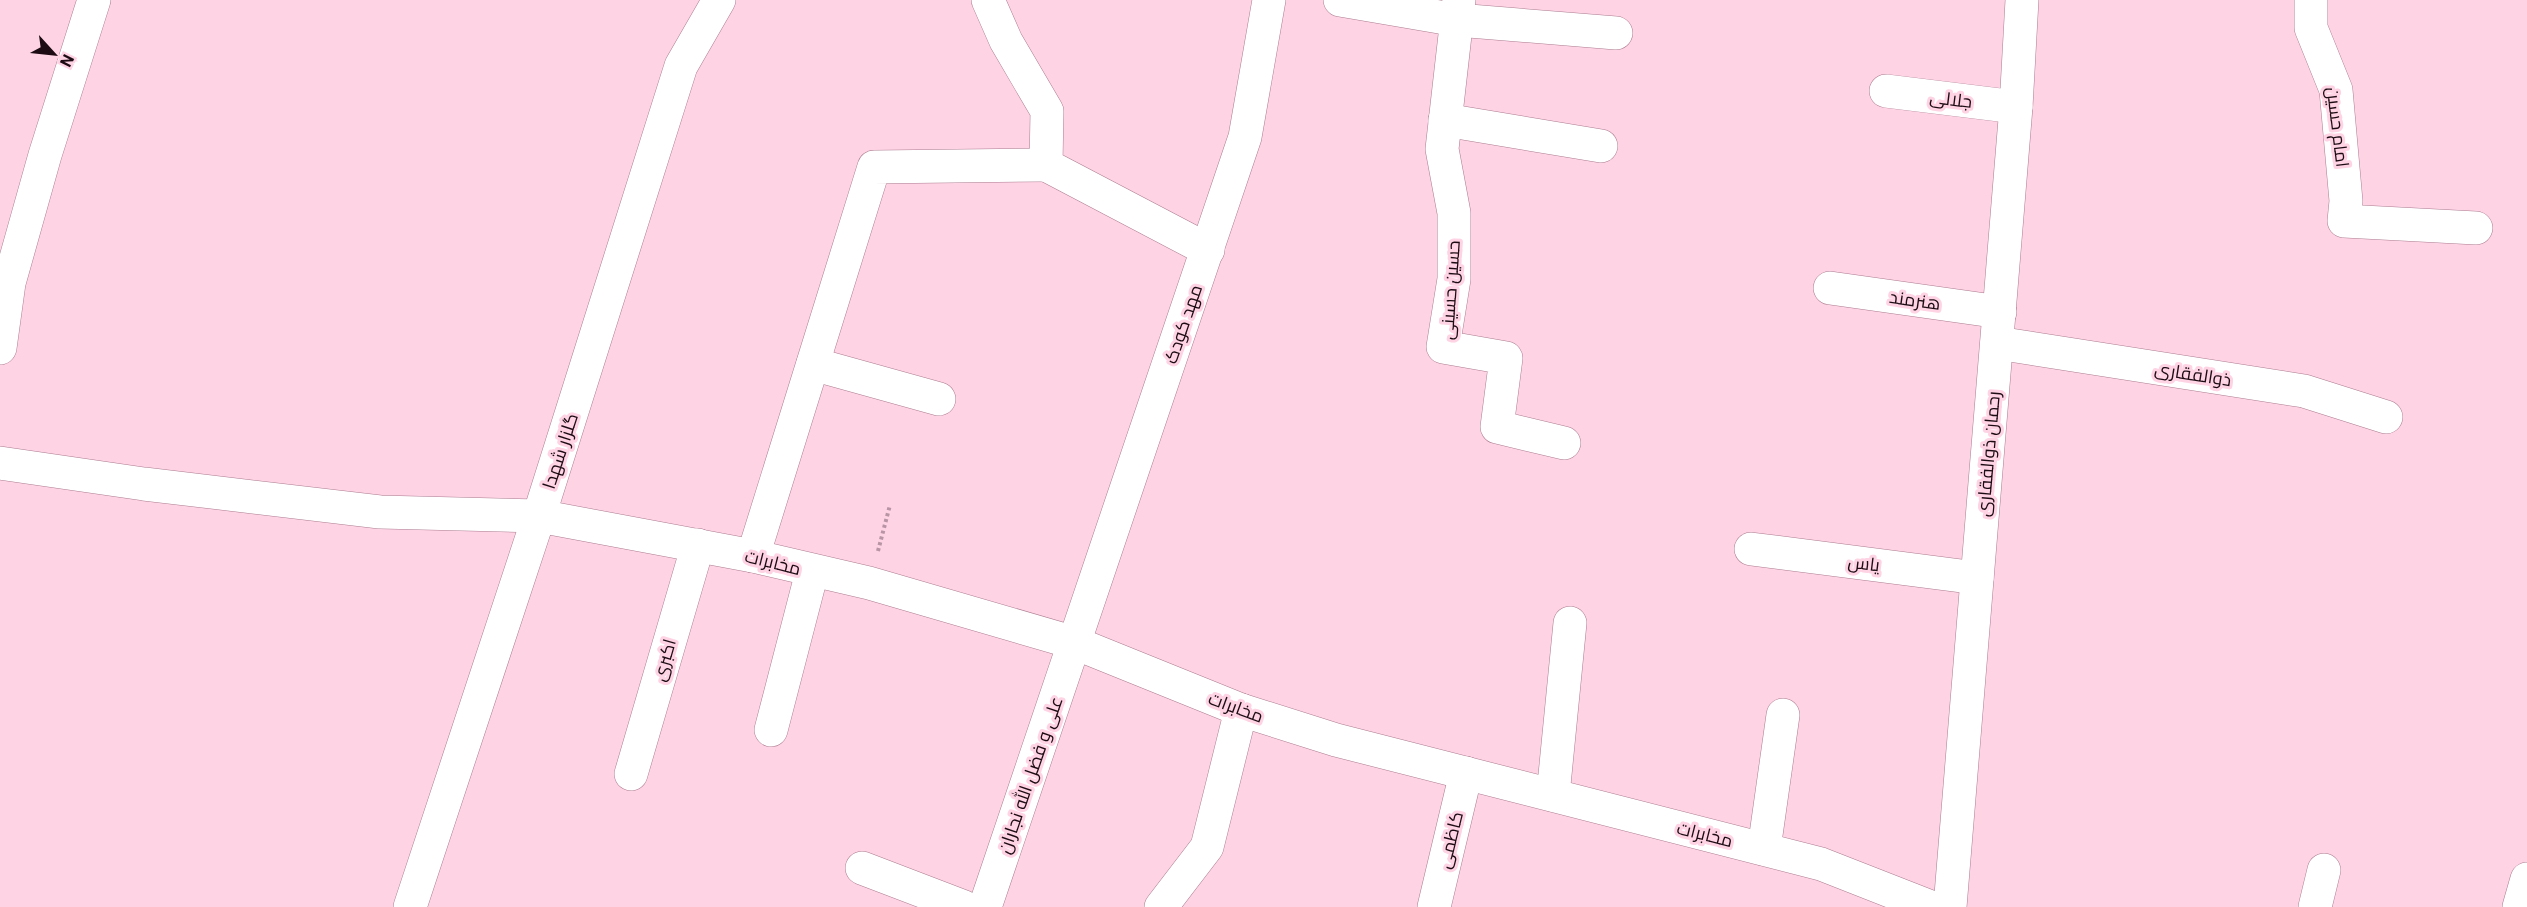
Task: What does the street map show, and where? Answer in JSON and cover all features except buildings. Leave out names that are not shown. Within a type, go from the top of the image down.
[{"type":"street","points":[[0,348],[9,283],[45,155],[94,0]]},
{"type":"street","name":"گلزار شهدا","points":[[410,907],[539,516],[681,66],[719,0]]},
{"type":"street","points":[[988,0],[1006,41],[1047,111],[1046,165]]},
{"type":"street","name":"مهد کودک","points":[[1075,643],[1245,138],[1269,0]]},
{"type":"street","points":[[1340,0],[1458,10],[1616,33]]},
{"type":"street","name":"رحمان ذوالفقاری","points":[[1950,907],[2016,107],[2022,0]]},
{"type":"street","name":"امام حسین","points":[[2311,0],[2311,28],[2336,90],[2346,201],[2344,221],[2476,228]]},
{"type":"street","name":"حسین حسینی","points":[[1458,10],[1442,149],[1454,213],[1454,279],[1443,347],[1506,358],[1497,427],[1564,442]]},
{"type":"street","name":"جلالی","points":[[1886,91],[2016,107]]},
{"type":"street","points":[[1446,120],[1601,146]]},
{"type":"street","points":[[753,556],[874,167],[1046,165],[1208,250]]},
{"type":"street","name":"هنرمند","points":[[1830,288],[1998,328]]},
{"type":"street","name":"ذوالفقاری","points":[[1998,328],[2304,391],[2386,417]]},
{"type":"street","points":[[813,364],[939,399]]},
{"type":"street","name":"مخابرات","points":[[0,463],[144,484],[380,512],[539,516],[753,556],[812,572],[869,583],[1075,643],[1241,710],[1336,740],[1821,864],[1932,907]]},
{"type":"street","name":"اکبری","points":[[631,774],[698,545]]},
{"type":"street","name":"یاس","points":[[1751,549],[1977,578]]},
{"type":"street","points":[[771,730],[812,572]]},
{"type":"street","points":[[1553,795],[1570,623]]},
{"type":"street","name":"علی و فضل الله نجاران","points":[[985,907],[1075,643]]},
{"type":"street","points":[[1161,907],[1206,847],[1241,710]]},
{"type":"street","points":[[1764,849],[1783,715]]},
{"type":"street","name":"کاظمی","points":[[1434,907],[1466,773]]},
{"type":"street","points":[[862,868],[964,907]]},
{"type":"street","points":[[2315,907],[2324,870]]},
{"type":"street","points":[[2519,907],[2527,879]]},
{"type":"path","points":[[869,583],[890,505]]}]
